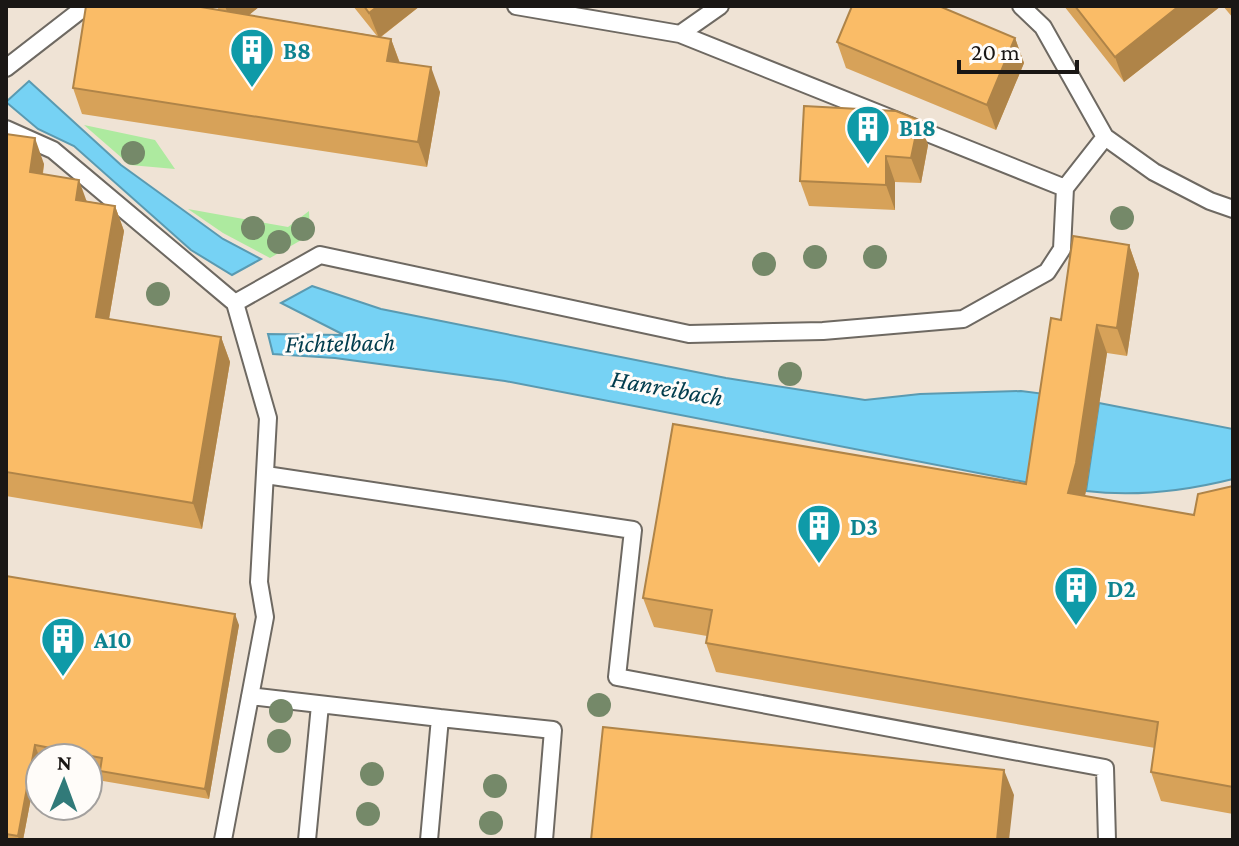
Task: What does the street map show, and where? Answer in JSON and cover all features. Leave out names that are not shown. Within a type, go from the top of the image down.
[{"type":"lane","points":[[6,68],[86,6]]},
{"type":"lane","points":[[516,6],[680,34],[1065,188]]},
{"type":"lane","points":[[680,34],[720,6]]},
{"type":"lane","points":[[1021,6],[1043,27],[1105,137],[1154,172],[1210,201],[1233,209]]},
{"type":"lane","points":[[6,129],[53,150],[235,303],[242,324],[268,418],[259,582],[265,617],[223,840]]},
{"type":"lane","points":[[235,303],[320,255],[689,334],[823,331],[963,319],[1047,272],[1062,249],[1065,188],[1105,137]]},
{"type":"lane","points":[[266,475],[633,530],[617,677],[1105,768],[1107,840]]},
{"type":"lane","points":[[250,696],[553,730],[544,840]]},
{"type":"lane","points":[[307,840],[320,705]]},
{"type":"lane","points":[[429,840],[440,718]]},
{"type":"shaded area","points":[[6,6],[1233,6],[1233,840],[6,840]]},
{"type":"green space","points":[[84,125],[155,140],[175,169],[130,165]]},
{"type":"green space","points":[[188,209],[288,227],[309,211],[310,235],[270,258],[223,233]]},
{"type":"water","points":[[29,81],[121,165],[223,239],[261,259],[232,275],[191,250],[74,146],[38,129],[6,102]]},
{"type":"water","points":[[312,286],[381,309],[726,378],[865,400],[920,394],[1021,391],[1053,395],[1040,485],[505,381],[335,358],[273,354],[268,334],[344,335],[281,303]]},
{"type":"water","points":[[1099,403],[1233,429],[1233,479],[1160,492],[1086,491]]},
{"type":"building","name":"B8","points":[[86,6],[195,6],[391,39],[387,61],[431,67],[418,142],[73,88]]},
{"type":"building","points":[[364,6],[378,6],[369,13]]},
{"type":"building","points":[[852,6],[939,6],[1015,38],[987,105],[837,42]]},
{"type":"building","points":[[1075,6],[1179,6],[1115,57]]},
{"type":"building","points":[[804,106],[896,111],[919,120],[911,158],[886,156],[886,185],[800,181]]},
{"type":"building","points":[[6,134],[35,138],[30,172],[79,180],[76,200],[115,206],[96,317],[221,337],[193,503],[6,472]]},
{"type":"building","points":[[1073,236],[1129,245],[1117,328],[1097,325],[1076,463],[1068,493],[1194,515],[1198,494],[1233,486],[1233,787],[1151,772],[1158,722],[706,643],[712,610],[643,598],[673,424],[1026,484],[1051,318],[1061,320]]},
{"type":"building","points":[[6,576],[235,614],[205,789],[104,772],[104,742],[24,742],[24,804],[18,836],[6,834]]},
{"type":"building","points":[[603,727],[1004,770],[997,840],[591,840]]},
{"type":"place","name":"B8","points":[[252,89]]},
{"type":"place","name":"B18","points":[[868,166]]},
{"type":"place","name":"D3","points":[[819,565]]},
{"type":"place","name":"D2","points":[[1076,627]]},
{"type":"place","name":"A10","points":[[63,678]]},
{"type":"water label","name":"Fichtelbach","points":[[340,343]]},
{"type":"water label","name":"Hanreibach","points":[[667,388]]}]
